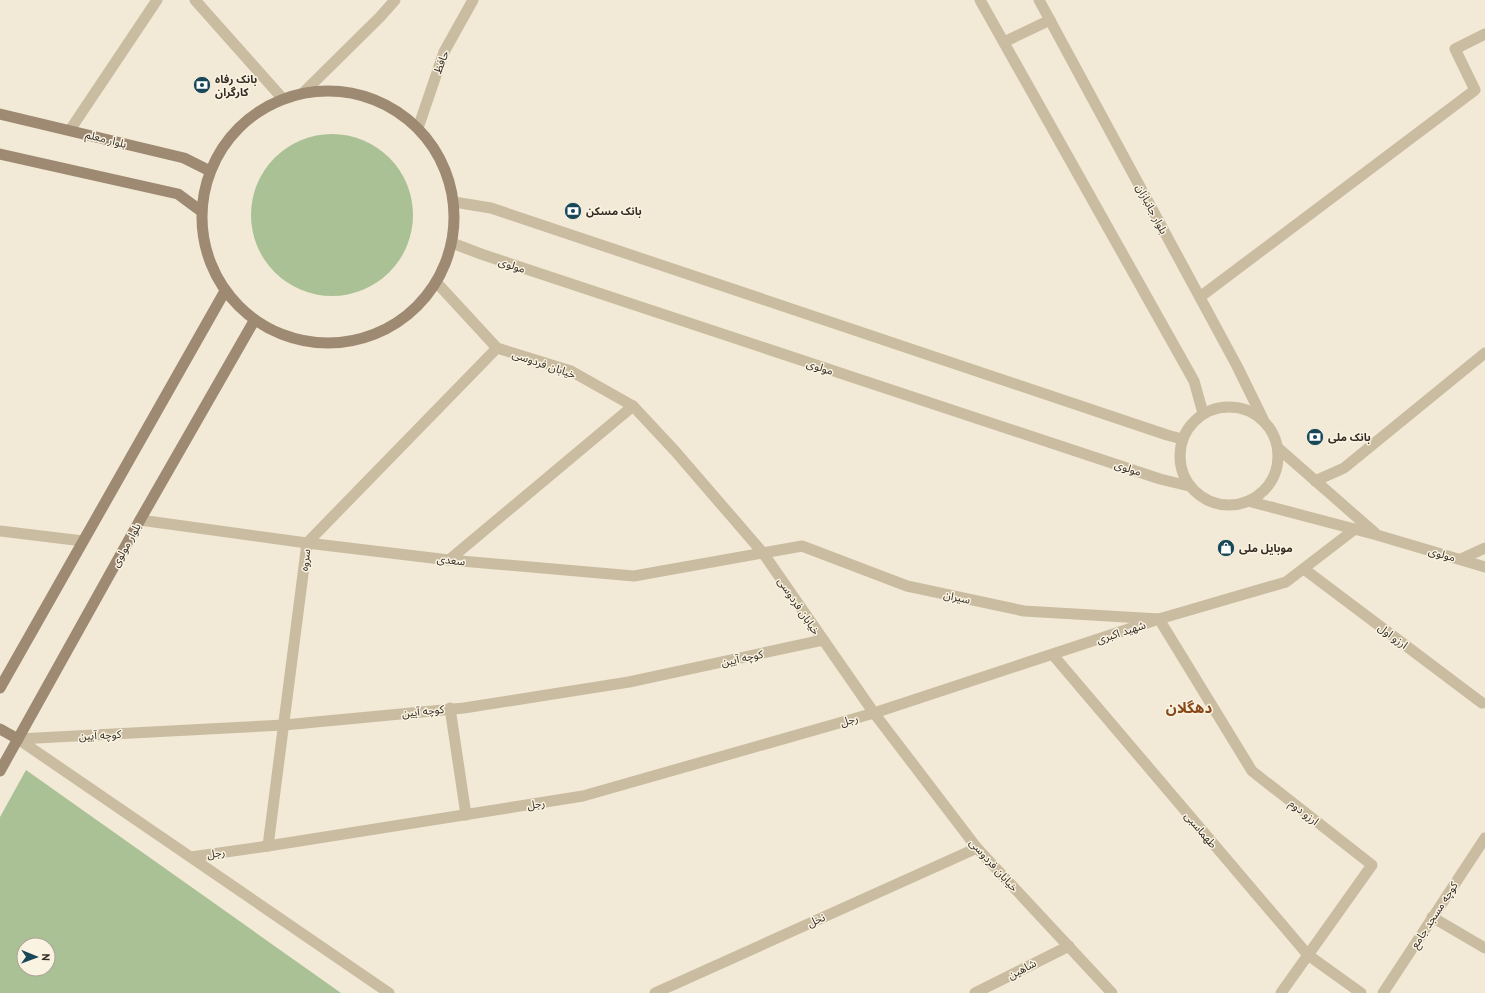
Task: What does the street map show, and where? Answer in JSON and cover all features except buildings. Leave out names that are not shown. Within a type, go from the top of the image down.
[{"type":"main road","points":[[344,91],[384,103],[418,128],[442,162],[454,202],[452,244],[437,282],[410,315],[374,336],[333,344],[298,340],[292,339],[254,321],[225,291],[206,253],[202,211],[210,171],[228,140],[252,116],[283,98],[303,93],[344,91]]},
{"type":"main road","name":"بلوار معلم","points":[[0,114],[184,158],[210,171]]},
{"type":"main road","points":[[0,154],[178,194],[202,211]]},
{"type":"main road","points":[[0,688],[225,291]]},
{"type":"main road","name":"بلوار مولوی","points":[[0,771],[140,520],[254,321]]},
{"type":"main road","points":[[0,729],[18,739]]},
{"type":"street","points":[[70,130],[157,0]]},
{"type":"street","points":[[195,0],[283,98]]},
{"type":"street","points":[[303,93],[380,17],[395,0]]},
{"type":"street","name":"حافظ","points":[[418,128],[444,52],[473,0]]},
{"type":"street","points":[[980,0],[1194,381],[1203,413]]},
{"type":"street","name":"بلوار جانبازان","points":[[1039,0],[1237,366],[1263,419]]},
{"type":"street","points":[[1004,42],[1050,20]]},
{"type":"street","points":[[1200,297],[1475,90],[1455,49],[1485,34]]},
{"type":"street","points":[[454,202],[490,208],[1166,435],[1182,438]]},
{"type":"street","name":"مولوی","points":[[452,244],[1123,467],[1160,479],[1189,486]]},
{"type":"street","points":[[437,282],[497,348]]},
{"type":"street","name":"خیابان فردوسی","points":[[497,348],[571,371],[633,406],[675,451],[762,552],[874,713],[977,848],[1112,993]]},
{"type":"street","name":"سروه","points":[[268,846],[307,543],[497,348]]},
{"type":"street","points":[[1315,480],[1344,468],[1485,353]]},
{"type":"street","points":[[449,560],[633,406]]},
{"type":"street","points":[[1234,406],[1249,410],[1263,419],[1273,432],[1278,448],[1278,464],[1272,479],[1262,493],[1248,501],[1232,505],[1216,504],[1201,497],[1189,486],[1182,471],[1179,455],[1182,438],[1190,424],[1203,413],[1217,407],[1234,406]]},
{"type":"street","points":[[1278,448],[1376,535]]},
{"type":"street","name":"مولوی","points":[[1248,501],[1356,529],[1485,567]]},
{"type":"street","name":"سعدی","points":[[140,520],[307,543],[449,560],[634,576],[762,552]]},
{"type":"street","name":"شهید اکبری","points":[[874,713],[1159,619],[1286,582],[1356,529]]},
{"type":"street","points":[[0,531],[83,541]]},
{"type":"street","name":"سیران","points":[[762,552],[802,546],[907,586],[1024,611],[1159,619]]},
{"type":"street","points":[[1461,559],[1485,548]]},
{"type":"street","name":"ارزو اول","points":[[1304,569],[1482,703]]},
{"type":"street","name":"ارزو دوم","points":[[1159,619],[1252,771],[1372,865],[1281,993]]},
{"type":"street","name":"کوچه آیین","points":[[18,739],[284,726],[450,708],[464,708],[629,682],[823,640]]},
{"type":"street","name":"طهماسبی","points":[[1052,655],[1308,955],[1361,993]]},
{"type":"street","points":[[450,708],[466,815]]},
{"type":"street","name":"رجل","points":[[191,857],[583,796],[874,713]]},
{"type":"street","points":[[18,739],[389,993]]},
{"type":"street","name":"کوچه مسجد جامع","points":[[1383,993],[1485,838]]},
{"type":"street","name":"نخل","points":[[655,993],[977,848]]},
{"type":"street","points":[[1432,918],[1485,948]]},
{"type":"street","name":"شاهین","points":[[976,993],[1069,946]]},
{"type":"green space","points":[[324,134],[340,134],[356,137],[370,143],[384,152],[395,163],[404,177],[410,191],[413,215],[412,231],[404,253],[395,267],[384,278],[370,287],[356,293],[340,296],[324,296],[308,293],[294,287],[280,278],[269,267],[260,253],[254,239],[251,223],[251,207],[254,191],[260,177],[269,163],[280,152],[294,143],[308,137]]},
{"type":"green space","points":[[26,770],[341,993],[0,993],[0,817]]},
{"type":"place","name":"بانک رفاه کارگران","points":[[202,85]]},
{"type":"place","name":"بانک مسکن","points":[[573,211]]},
{"type":"place","name":"بانک ملی","points":[[1315,437]]},
{"type":"place","name":"موبایل ملی","points":[[1226,548]]},
{"type":"district","name":"دهگلان","points":[[1189,707]]}]
